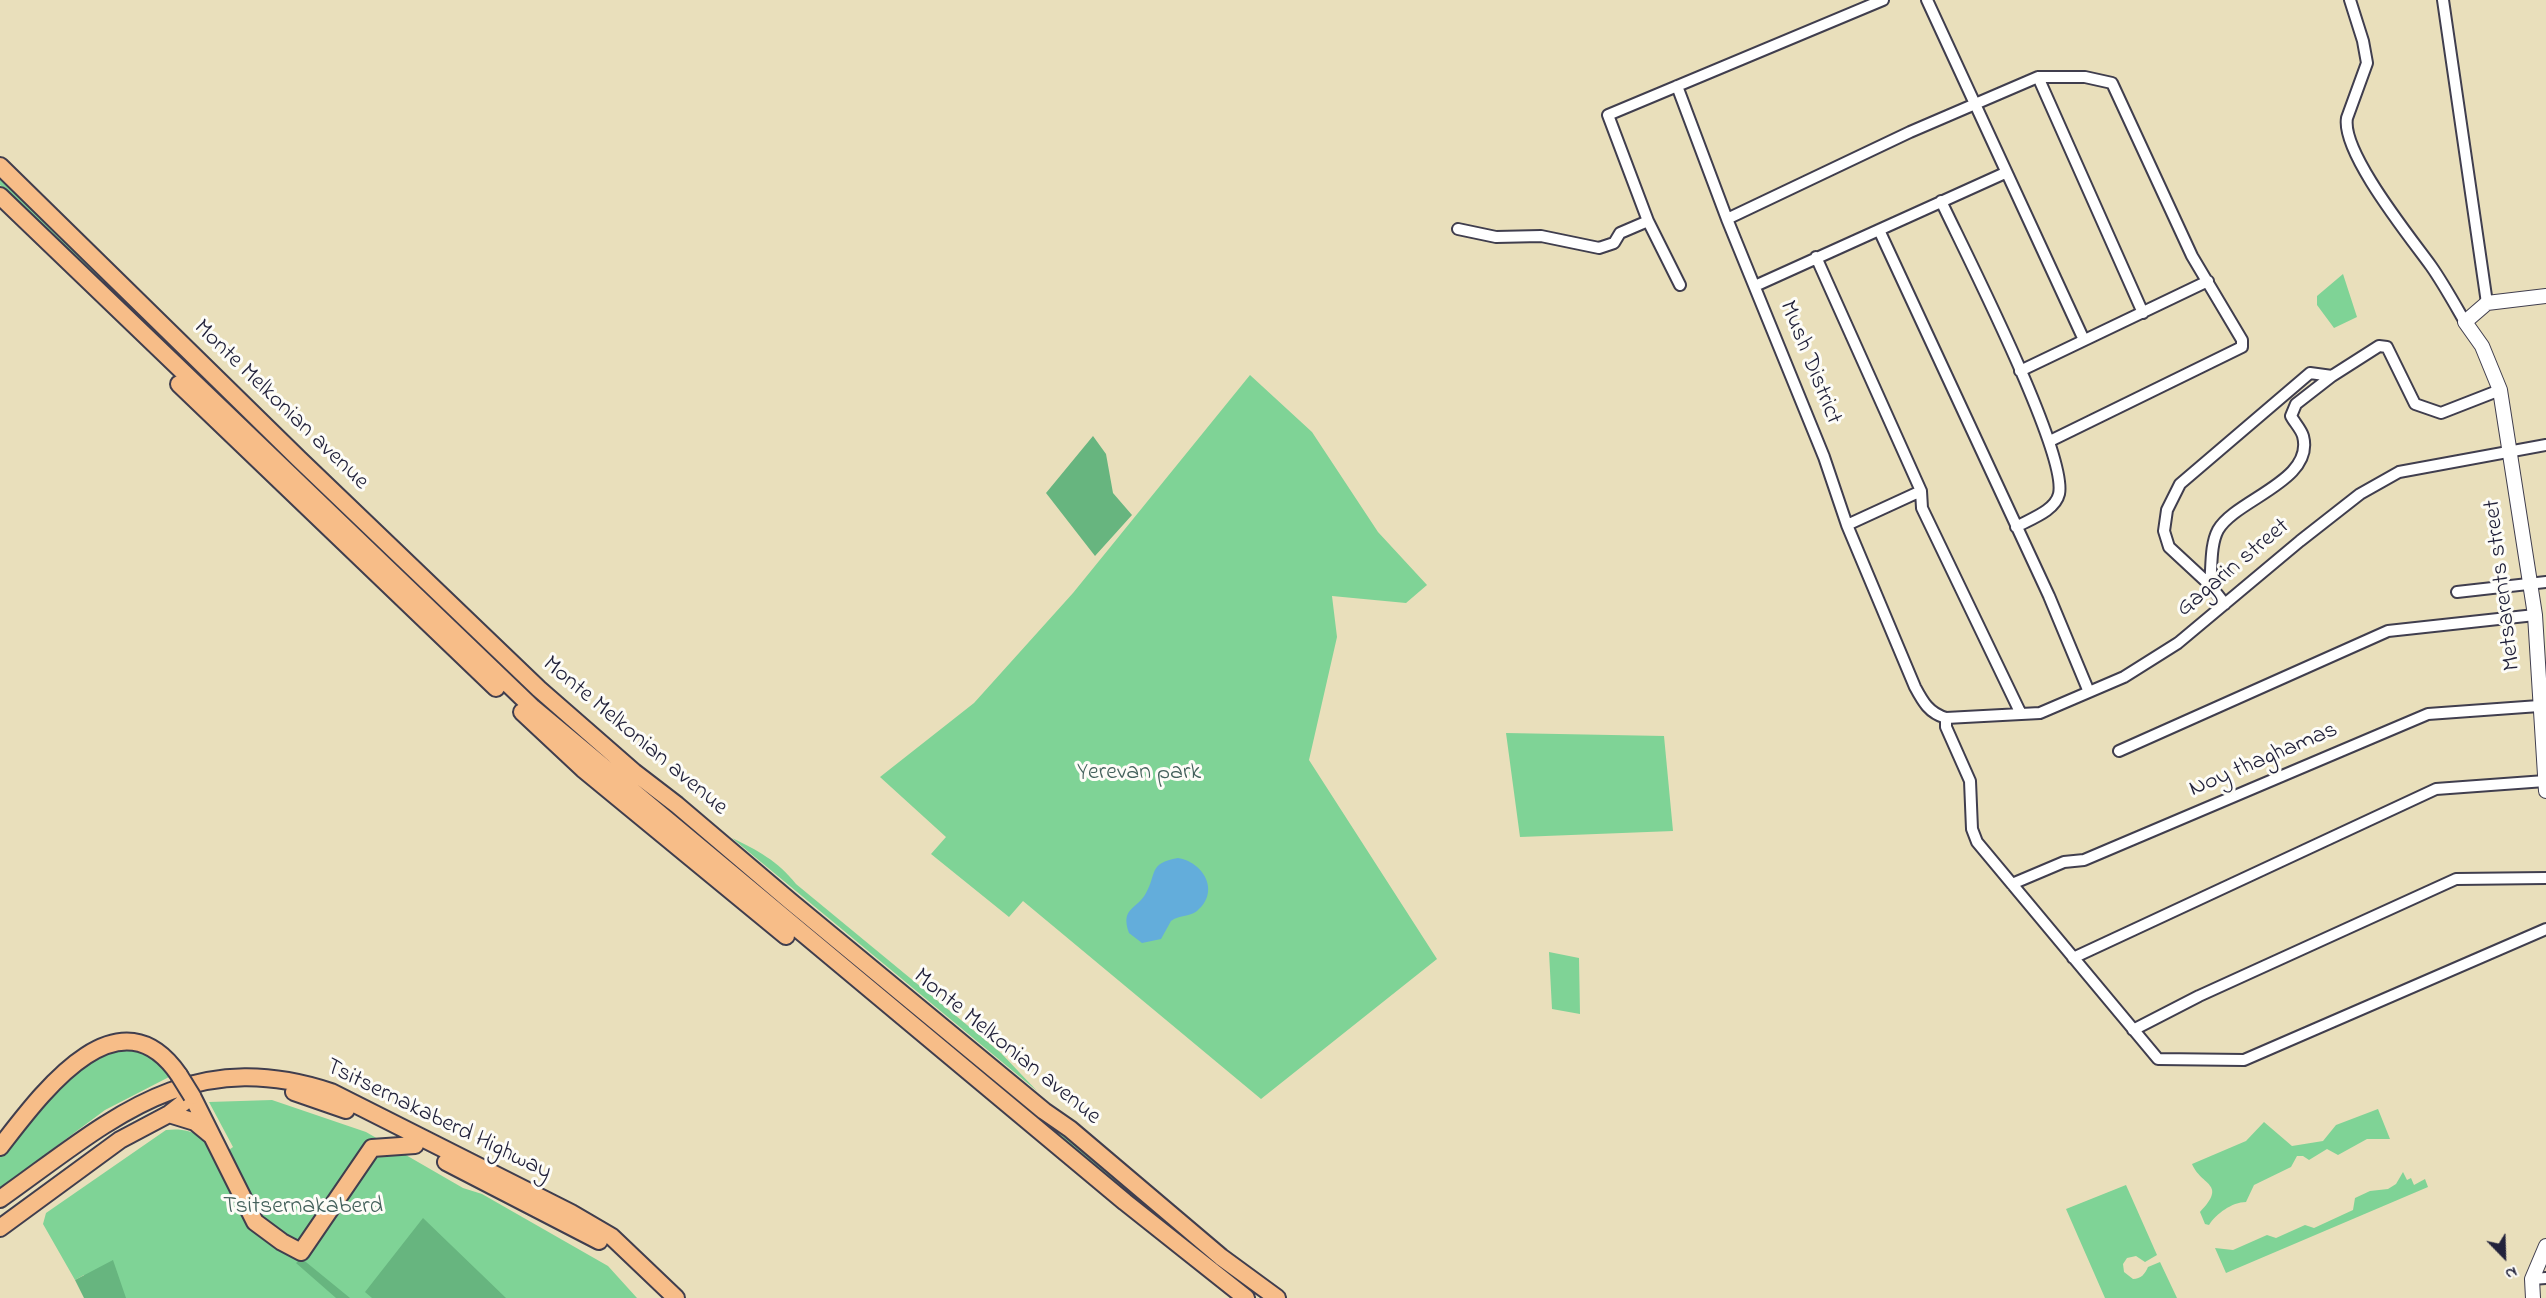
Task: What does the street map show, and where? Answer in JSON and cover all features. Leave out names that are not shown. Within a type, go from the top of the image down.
[{"type":"main road","name":"Monte Melkonian avenue","points":[[0,166],[299,459],[539,689],[634,772],[678,805],[790,902],[1044,1111],[1070,1129],[1221,1257],[1277,1298]]},
{"type":"main road","name":"Monte Melkonian avenue","points":[[0,196],[533,708],[1125,1202],[1246,1298]]},
{"type":"main road","points":[[0,210],[440,636],[583,769],[1082,1179],[1125,1202]]},
{"type":"main road","points":[[0,1147],[59,1075],[88,1052],[120,1042],[140,1044],[165,1056],[179,1075],[216,1139],[255,1222],[282,1242],[301,1252],[372,1148],[415,1145]]},
{"type":"main road","name":"Tsitsernakaberd Highway","points":[[0,1199],[101,1126],[129,1108],[160,1093],[223,1078],[249,1077],[294,1081],[331,1092],[571,1213],[612,1237],[676,1298]]},
{"type":"main road","name":"Tsitsernakaberd Highway","points":[[0,1211],[135,1116],[164,1102],[201,1091],[257,1088],[296,1092],[339,1107],[605,1244],[662,1298]]},
{"type":"main road","points":[[0,1228],[120,1140],[192,1099]]},
{"type":"main road","points":[[1032,1125],[1044,1111]]},
{"type":"main road","points":[[168,1114],[181,1116],[204,1127],[216,1139]]},
{"type":"main road","points":[[1211,1272],[1221,1257]]},
{"type":"street","points":[[1680,285],[1648,221],[1608,115],[1883,0]]},
{"type":"street","points":[[1927,0],[2084,340]]},
{"type":"street","points":[[2350,0],[2363,41],[2367,63],[2346,126],[2352,145],[2397,225],[2432,267],[2465,322],[2487,303],[2546,296]]},
{"type":"street","points":[[2442,0],[2487,303]]},
{"type":"street","points":[[2038,76],[2143,313]]},
{"type":"street","points":[[1727,219],[2038,76],[2085,77],[2112,83],[2192,256],[2242,340],[2242,347],[2050,441]]},
{"type":"street","name":"Mush District","points":[[1677,86],[1727,219],[1824,457],[1847,525],[1915,687],[1924,704],[1934,714],[1946,718]]},
{"type":"street","points":[[1755,286],[2005,173]]},
{"type":"street","points":[[1941,201],[2050,441],[2059,486],[2057,499],[2053,506],[2016,527]]},
{"type":"street","points":[[1458,229],[1496,237],[1541,236],[1599,248],[1614,243],[1620,233],[1648,221]]},
{"type":"street","points":[[1879,230],[2016,527],[2089,692]]},
{"type":"street","name":"Mush District","points":[[1816,257],[1921,491],[1922,508],[2021,714]]},
{"type":"street","points":[[2019,371],[2208,281]]},
{"type":"street","name":"Metsarents street","points":[[2465,322],[2482,346],[2500,390],[2535,615],[2539,706],[2546,786]]},
{"type":"street","points":[[2210,585],[2214,543],[2219,529],[2248,504],[2285,480],[2303,456],[2303,436],[2291,416],[2296,404],[2332,376],[2379,346],[2387,347],[2415,404],[2441,413],[2500,390]]},
{"type":"street","points":[[2225,604],[2210,585],[2169,548],[2164,531],[2167,510],[2180,484],[2310,373],[2332,376]]},
{"type":"street","name":"Gagarin street","points":[[1946,718],[2040,713],[2124,677],[2178,644],[2361,494],[2399,472],[2546,445]]},
{"type":"street","points":[[1847,525],[1921,491]]},
{"type":"street","points":[[2457,592],[2546,582]]},
{"type":"street","points":[[2119,751],[2388,631],[2535,615]]},
{"type":"street","name":"Noy thaghamas","points":[[2012,884],[2064,862],[2084,860],[2428,714],[2539,706]]},
{"type":"street","points":[[1946,718],[1946,727],[1970,781],[1973,834],[2003,876],[2158,1059],[2244,1060],[2546,929]]},
{"type":"street","points":[[2073,958],[2436,789],[2546,786]]},
{"type":"street","points":[[2133,1030],[2199,996],[2456,879],[2546,878]]},
{"type":"street","points":[[2533,1298],[2546,1246]]},
{"type":"green space","points":[[0,176],[562,716],[1037,1110],[1033,1116],[558,720],[57,242],[0,185]]},
{"type":"green space","points":[[2343,274],[2357,317],[2334,328],[2317,305],[2317,296]]},
{"type":"green space","name":"Yerevan park","points":[[1250,375],[1312,432],[1378,532],[1427,585],[1406,603],[1332,596],[1337,637],[1309,760],[1437,959],[1261,1099],[1023,901],[1009,917],[931,854],[946,837],[880,777],[974,703],[1073,593]]},
{"type":"green space","points":[[1093,436],[1106,454],[1113,493],[1132,515],[1095,556],[1046,493]]},
{"type":"green space","points":[[1506,733],[1664,736],[1673,831],[1520,837]]},
{"type":"green space","points":[[732,838],[774,863],[796,884],[1001,1053],[1037,1091]]},
{"type":"green space","points":[[1549,952],[1579,958],[1580,1014],[1552,1009]]},
{"type":"green space","points":[[127,1048],[151,1058],[162,1066],[169,1077],[105,1110],[0,1188],[0,1156],[21,1130],[78,1069],[109,1052]]},
{"type":"green space","name":"Tsitsernakaberd","points":[[272,1100],[366,1132],[463,1188],[482,1194],[608,1266],[637,1298],[97,1298],[84,1275],[75,1280],[43,1224],[46,1213],[166,1130],[183,1130],[197,1135],[207,1144],[216,1159],[233,1147],[209,1102]]},
{"type":"green space","points":[[2378,1109],[2390,1139],[2367,1139],[2338,1155],[2327,1149],[2309,1160],[2303,1156],[2297,1156],[2291,1167],[2254,1185],[2246,1202],[2230,1206],[2209,1225],[2205,1224],[2200,1212],[2208,1203],[2212,1190],[2192,1164],[2246,1141],[2264,1122],[2292,1146],[2323,1141],[2336,1125]]},
{"type":"green space","points":[[1054,1127],[1097,1158],[1205,1248],[1202,1254],[1052,1130]]},
{"type":"green space","points":[[2403,1172],[2407,1180],[2411,1178],[2414,1185],[2425,1179],[2428,1187],[2226,1273],[2215,1248],[2233,1250],[2267,1235],[2276,1238],[2305,1225],[2314,1228],[2353,1210],[2355,1198],[2370,1191],[2388,1189],[2396,1184]]},
{"type":"green space","points":[[2126,1185],[2157,1255],[2145,1262],[2136,1256],[2127,1258],[2123,1264],[2124,1272],[2133,1279],[2138,1278],[2148,1267],[2160,1262],[2177,1298],[2105,1298],[2066,1209]]},
{"type":"green space","points":[[423,1218],[506,1298],[372,1298],[365,1292]]},
{"type":"green space","points":[[301,1258],[350,1298],[336,1298],[296,1263]]},
{"type":"green space","points":[[113,1260],[126,1298],[84,1298],[75,1280]]},
{"type":"water","points":[[1178,858],[1195,865],[1201,871],[1206,878],[1208,895],[1197,911],[1171,921],[1161,939],[1142,943],[1129,933],[1128,913],[1146,893],[1158,866],[1168,860]]}]
